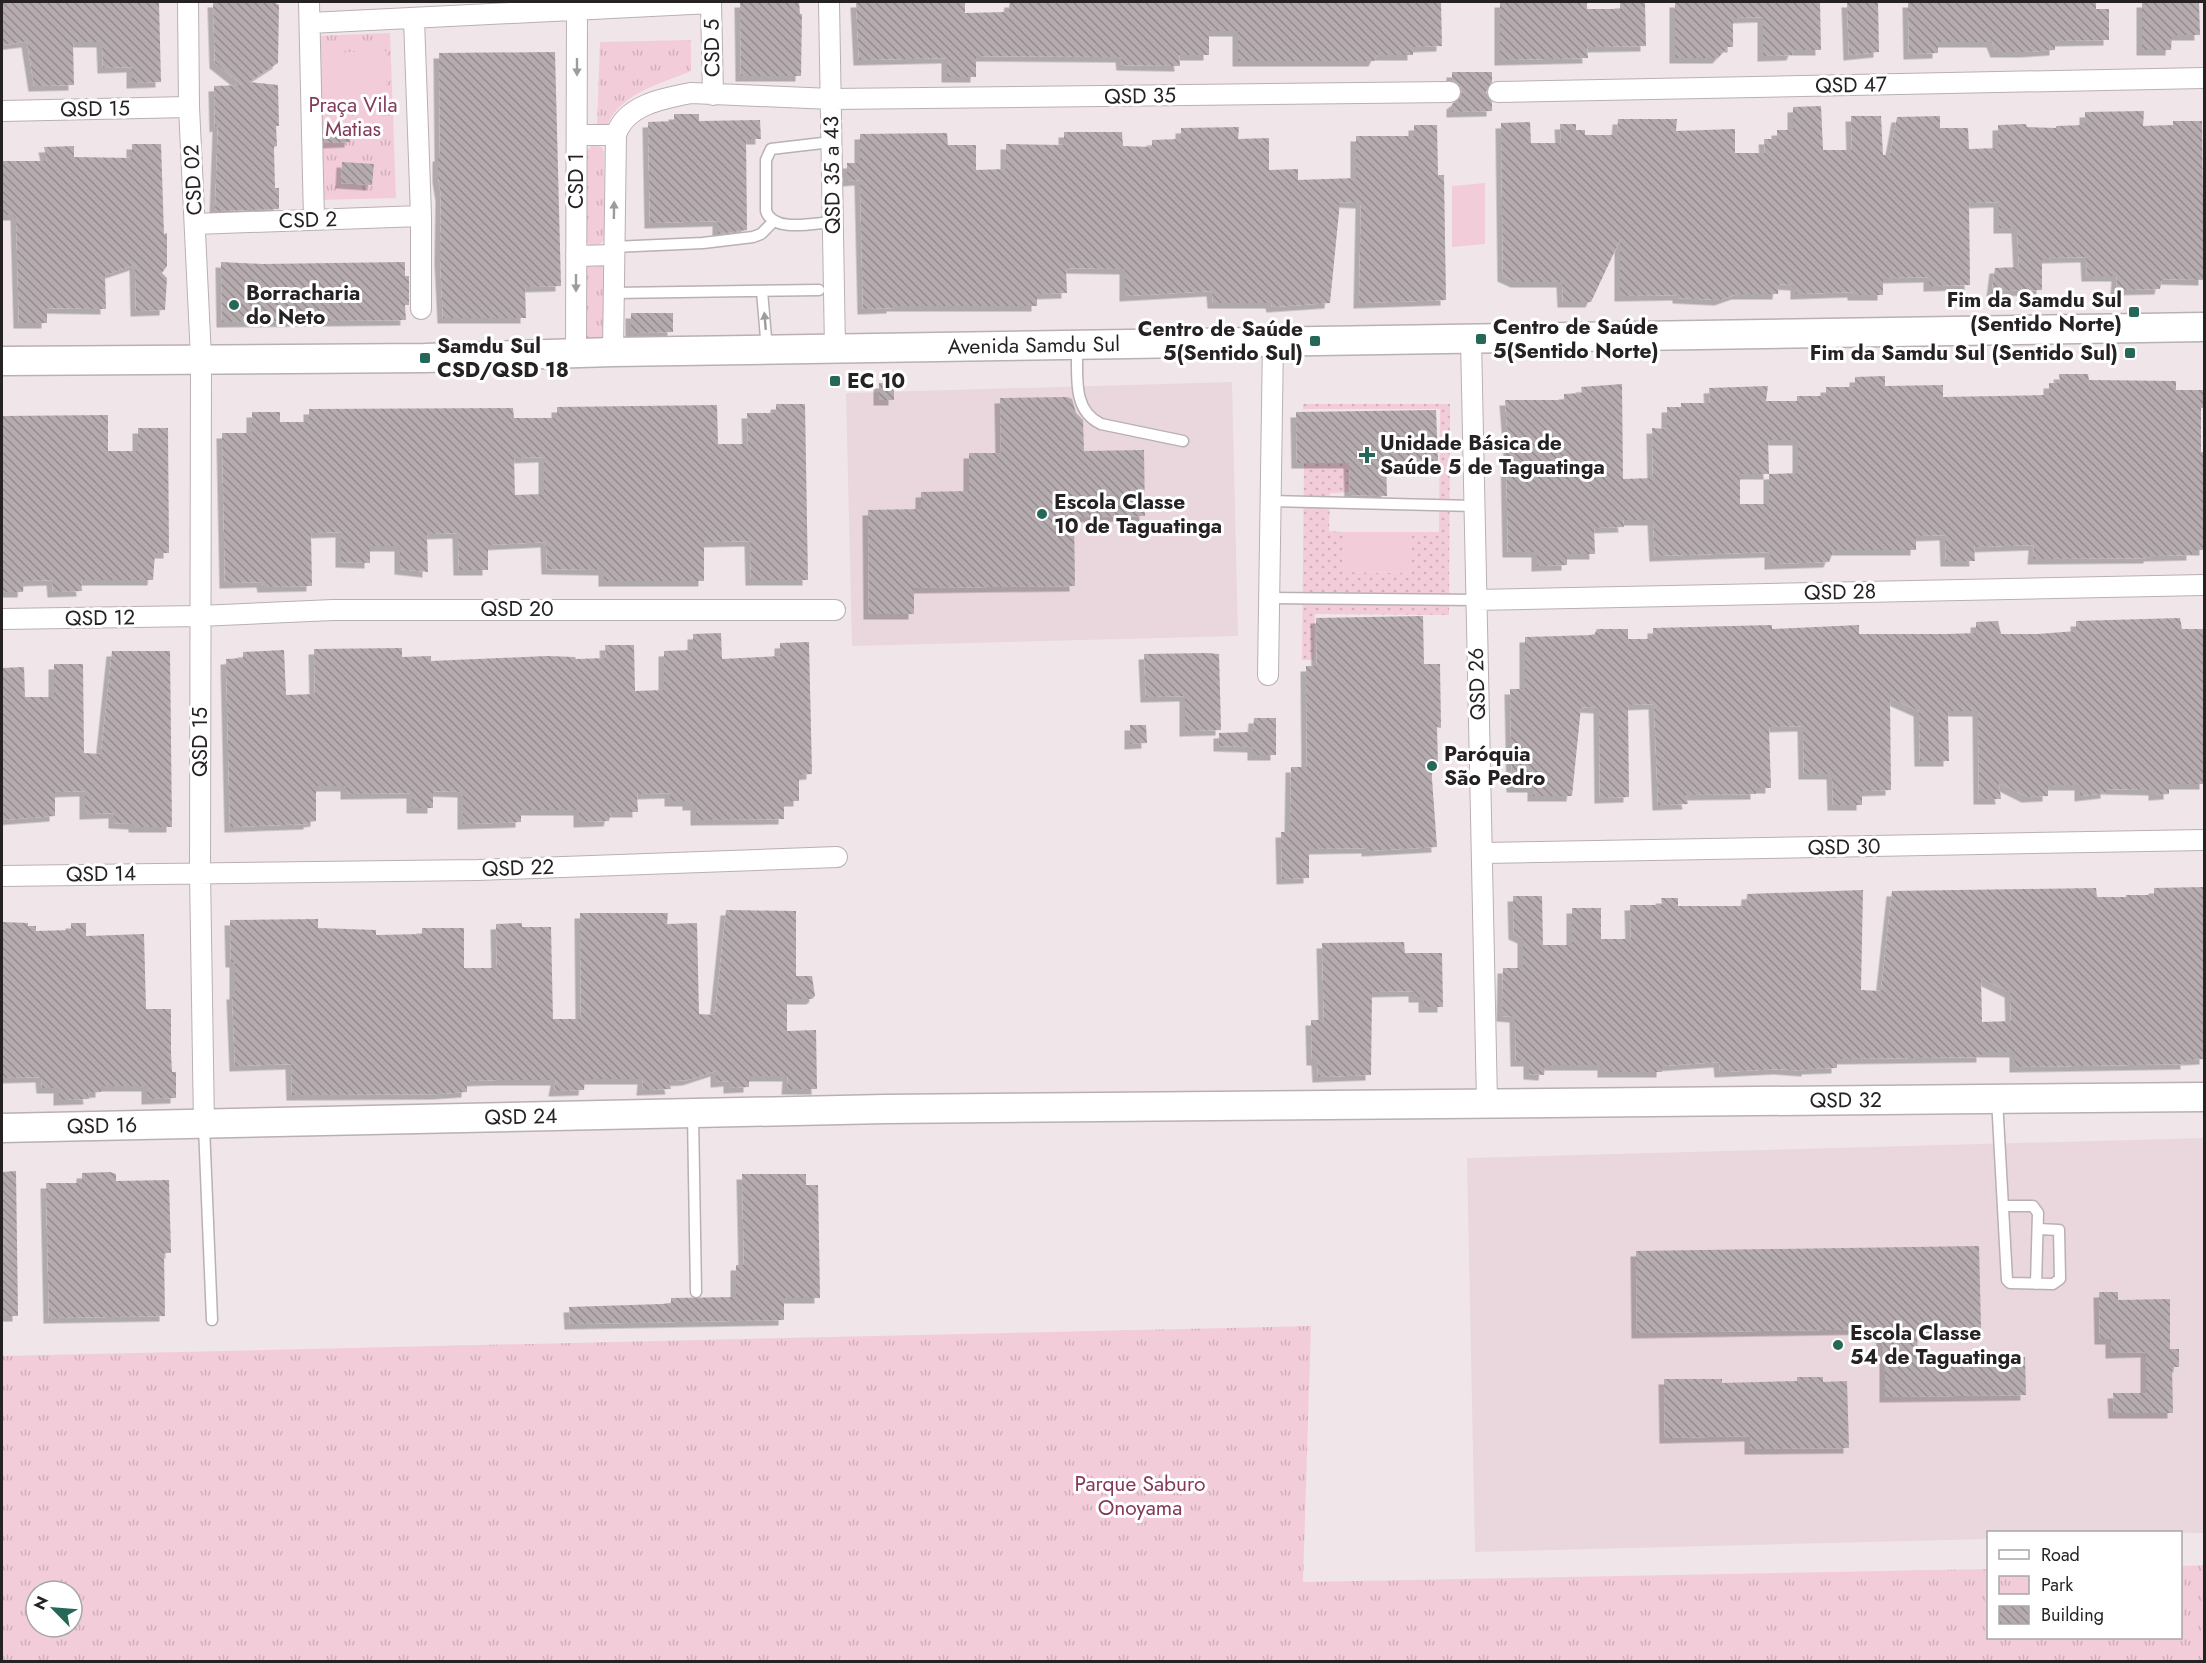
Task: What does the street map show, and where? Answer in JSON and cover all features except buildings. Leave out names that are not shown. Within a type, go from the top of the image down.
[{"type":"street","name":"CSD 02","points":[[188,2],[189,107],[201,358]]},
{"type":"street","points":[[309,2],[314,220]]},
{"type":"street","points":[[310,23],[711,2]]},
{"type":"street","name":"CSD 5","points":[[711,2],[713,95]]},
{"type":"street","name":"QSD 35 a 43","points":[[829,2],[835,349]]},
{"type":"street","name":"CSD 1","points":[[576,354],[577,9]]},
{"type":"street","points":[[414,19],[421,216],[421,309]]},
{"type":"street","name":"QSD 47","points":[[1498,92],[2205,78]]},
{"type":"street","name":"QSD 35","points":[[616,135],[620,123],[630,112],[681,95],[831,99],[1450,92]]},
{"type":"street","name":"QSD 15","points":[[2,111],[189,107]]},
{"type":"street","points":[[577,135],[616,135],[613,352]]},
{"type":"street","name":"CSD 2","points":[[195,224],[421,216]]},
{"type":"street","points":[[576,256],[613,251]]},
{"type":"street","name":"Avenida Samdu Sul","points":[[2,361],[413,358],[613,352],[2205,327]]},
{"type":"street","name":"QSD 26","points":[[1471,339],[1475,600],[1488,1102]]},
{"type":"street","points":[[1268,675],[1273,341]]},
{"type":"street","name":"QSD 15","points":[[201,358],[200,872],[204,1125]]},
{"type":"street","name":"QSD 28","points":[[1475,600],[2205,585]]},
{"type":"street","name":"QSD 20","points":[[200,616],[333,610],[836,610]]},
{"type":"street","name":"QSD 12","points":[[2,619],[200,616]]},
{"type":"street","name":"QSD 30","points":[[1483,854],[2205,840]]},
{"type":"street","name":"QSD 22","points":[[200,872],[478,870],[837,857]]},
{"type":"street","name":"QSD 14","points":[[2,876],[200,872]]},
{"type":"street","name":"QSD 32","points":[[837,1112],[1488,1102],[2205,1097]]},
{"type":"street","name":"QSD 24","points":[[204,1125],[837,1112]]},
{"type":"street","name":"QSD 16","points":[[2,1128],[204,1125]]},
{"type":"lane","points":[[831,142],[777,146],[767,154],[766,211],[773,222],[778,224],[832,222]]},
{"type":"lane","points":[[613,251],[753,237],[761,234],[773,222]]},
{"type":"lane","points":[[614,293],[819,290]]},
{"type":"lane","points":[[762,291],[767,350]]},
{"type":"lane","points":[[1077,345],[1079,404],[1088,418],[1101,424],[1183,441]]},
{"type":"lane","points":[[1270,501],[1474,506]]},
{"type":"lane","points":[[1269,598],[1475,600]]},
{"type":"lane","points":[[1997,1098],[2007,1280],[2014,1284],[2052,1284],[2060,1279],[2059,1230],[2038,1228]]},
{"type":"lane","points":[[693,1115],[696,1292]]},
{"type":"lane","points":[[204,1125],[212,1320]]},
{"type":"lane","points":[[2003,1206],[2033,1206],[2038,1213],[2036,1284]]},
{"type":"shaded area","name":"Escola Classe 10 de Taguatinga","points":[[1232,382],[1238,636],[852,646],[846,393]]},
{"type":"shaded area","name":"Escola Classe 54 de Taguatinga","points":[[2204,1138],[2204,1533],[1987,1531],[1987,1539],[1475,1552],[1467,1158]]},
{"type":"green space","name":"Praça Vila Matias","points":[[390,33],[396,198],[317,200],[312,36]]},
{"type":"green space","points":[[691,40],[691,71],[655,85],[631,98],[621,105],[607,126],[597,126],[600,42]]},
{"type":"green space","points":[[386,51],[386,101],[317,103],[317,53]]},
{"type":"green space","points":[[592,145],[602,147],[604,152],[604,240],[597,247],[592,247],[585,240],[586,152]]},
{"type":"green space","points":[[1485,183],[1485,244],[1452,247],[1452,186]]},
{"type":"green space","points":[[587,265],[601,265],[604,269],[603,336],[601,340],[587,340],[585,336],[585,269]]},
{"type":"green space","points":[[1303,404],[1450,404],[1449,615],[1315,614],[1314,660],[1302,660],[1304,458],[1356,458],[1356,492],[1330,493],[1329,531],[1343,532],[1343,572],[1411,573],[1412,532],[1439,532],[1440,409],[1303,409]]},
{"type":"green space","points":[[1343,532],[1412,532],[1412,573],[1342,572]]},
{"type":"green space","name":"Parque Saburo Onoyama","points":[[1311,1326],[1303,1582],[1987,1569],[1987,1639],[2182,1639],[2182,1566],[2204,1565],[2204,1661],[2,1661],[2,1356]]},
{"type":"place","name":"Borracharia do Neto","points":[[234,305]]},
{"type":"place","name":"Fim da Samdu Sul (Sentido Norte)","points":[[2134,312]]},
{"type":"place","name":"Centro de Saúde 5(Sentido Norte)","points":[[1481,339]]},
{"type":"place","name":"Centro de Saúde 5(Sentido Sul)","points":[[1315,341]]},
{"type":"place","name":"Fim da Samdu Sul (Sentido Sul)","points":[[2130,353]]},
{"type":"place","name":"Samdu Sul CSD/QSD 18","points":[[425,358]]},
{"type":"place","name":"EC 10","points":[[835,381]]},
{"type":"place","name":"Unidade Básica de Saúde 5 de Taguatinga","points":[[1367,455]]},
{"type":"place","name":"Escola Classe 10 de Taguatinga","points":[[1042,514]]},
{"type":"place","name":"Paróquia São Pedro","points":[[1432,766]]},
{"type":"place","name":"Escola Classe 54 de Taguatinga","points":[[1838,1345]]}]
